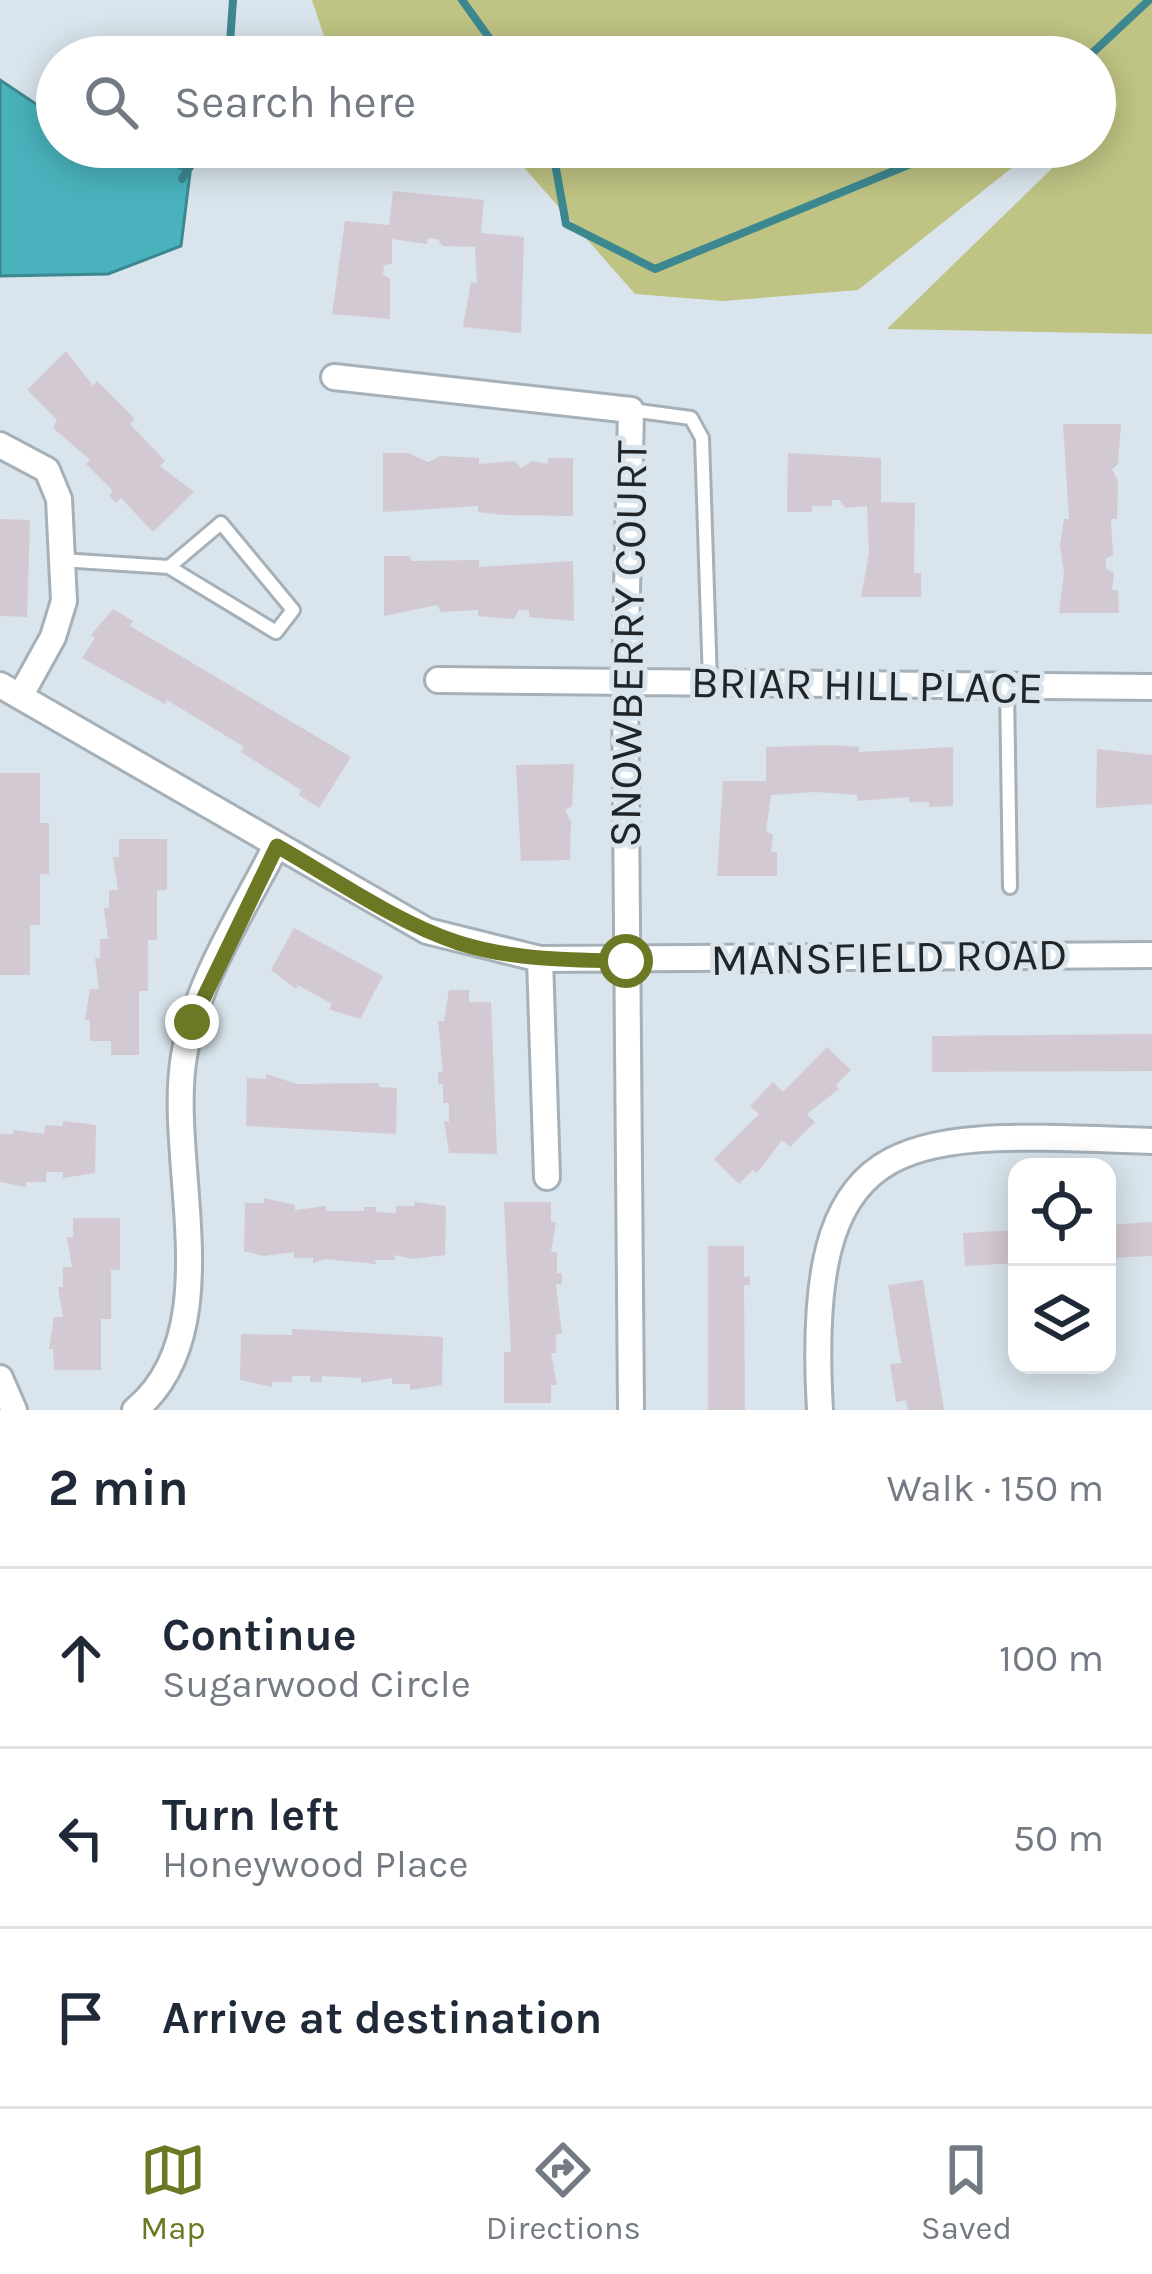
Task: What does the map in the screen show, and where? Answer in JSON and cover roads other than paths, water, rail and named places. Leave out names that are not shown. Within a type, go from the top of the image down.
[{"type":"street","name":"SNOWBERRY COURT","points":[[334,377],[631,410],[625,682],[631,1410]]},
{"type":"street","points":[[0,445],[32,458],[55,485],[64,601],[58,619],[11,689]]},
{"type":"street","name":"BRIAR HILL PLACE","points":[[438,680],[1152,686]]},
{"type":"street","name":"MANSFIELD ROAD","points":[[11,689],[427,931],[540,959],[1152,955]]},
{"type":"street","points":[[135,1410],[149,1398],[169,1365],[186,1312],[181,1110],[192,1022],[277,846]]},
{"type":"street","points":[[540,959],[548,1178]]},
{"type":"street","points":[[820,1410],[817,1310],[822,1264],[832,1228],[875,1171],[908,1150],[956,1139],[1152,1141]]},
{"type":"street","points":[[0,1378],[14,1410]]},
{"type":"lane","points":[[631,410],[692,418],[702,439],[710,682]]},
{"type":"lane","points":[[61,560],[169,567],[276,632],[293,610],[221,523],[169,567]]},
{"type":"lane","points":[[1006,688],[1010,887]]},
{"type":"water","points":[[0,80],[36,104],[36,168],[180,168],[190,173],[181,246],[108,274],[0,276]]},
{"type":"waterway","points":[[230,36],[233,0]]},
{"type":"waterway","points":[[462,0],[488,36]]},
{"type":"waterway","points":[[1110,36],[1149,0]]},
{"type":"waterway","points":[[182,179],[189,168]]},
{"type":"waterway","points":[[556,168],[566,224],[655,269],[901,168]]}]
